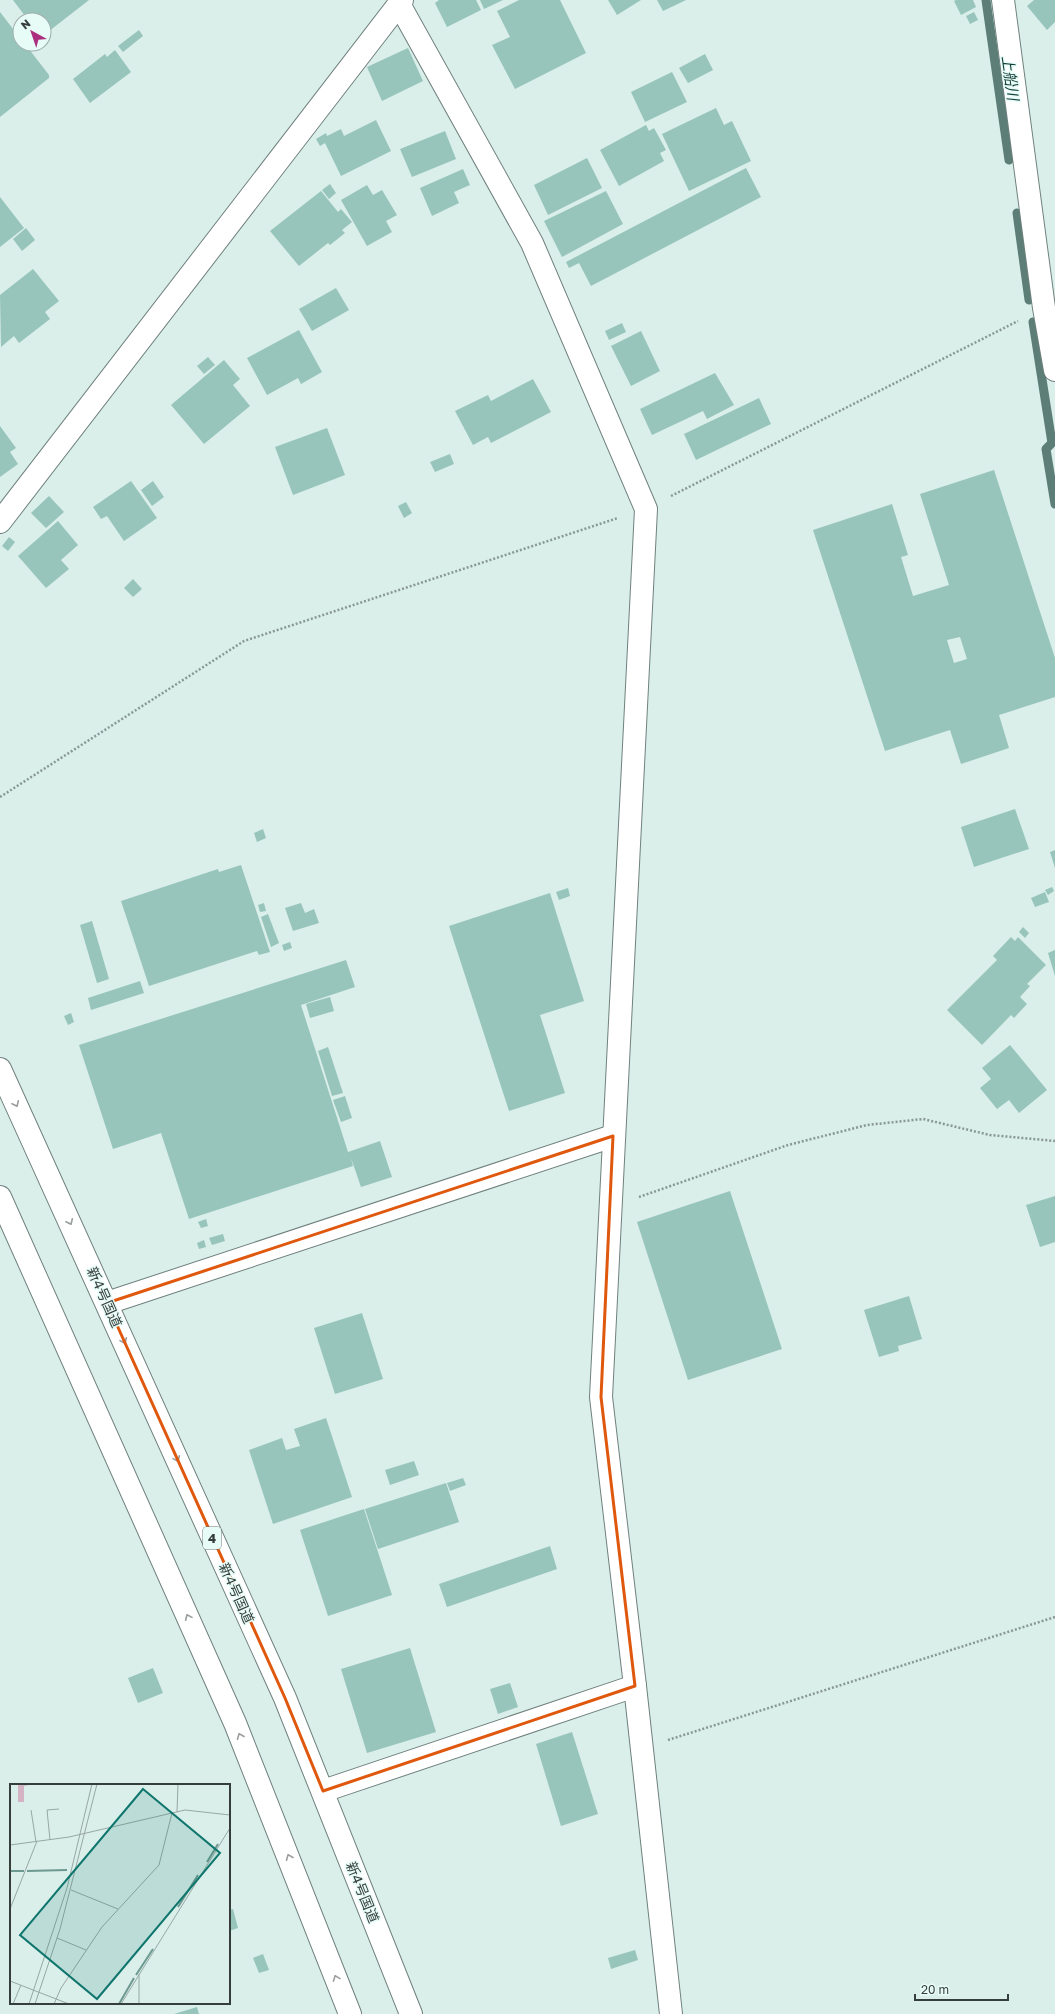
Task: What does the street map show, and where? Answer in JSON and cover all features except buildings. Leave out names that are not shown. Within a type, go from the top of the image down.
[{"type":"main road","points":[[1003,0],[1044,308],[1055,370]]},
{"type":"main road","points":[[0,522],[400,2],[532,243],[646,509],[601,1397],[635,1686],[671,2014]]},
{"type":"main road","name":"新4号国道","points":[[0,1069],[285,1698],[411,2014]]},
{"type":"main road","points":[[107,1303],[614,1136]]},
{"type":"main road","points":[[0,1197],[235,1722],[350,2014]]},
{"type":"main road","points":[[323,1791],[635,1686]]},
{"type":"path","points":[[0,797],[244,641],[646,509],[1018,322]]},
{"type":"path","points":[[610,1207],[788,1146],[867,1125],[923,1119],[990,1135],[1055,1141]]},
{"type":"path","points":[[641,1749],[1055,1617]]},
{"type":"highlighted area","points":[[613,1136],[601,1397],[635,1686],[323,1791],[285,1698],[107,1303]]},
{"type":"waterway","name":"上船川","points":[[986,0],[1009,160]]},
{"type":"waterway","name":"上船川","points":[[1017,213],[1029,300]]},
{"type":"waterway","name":"上船川","points":[[1033,322],[1052,443],[1046,449],[1055,504]]}]
